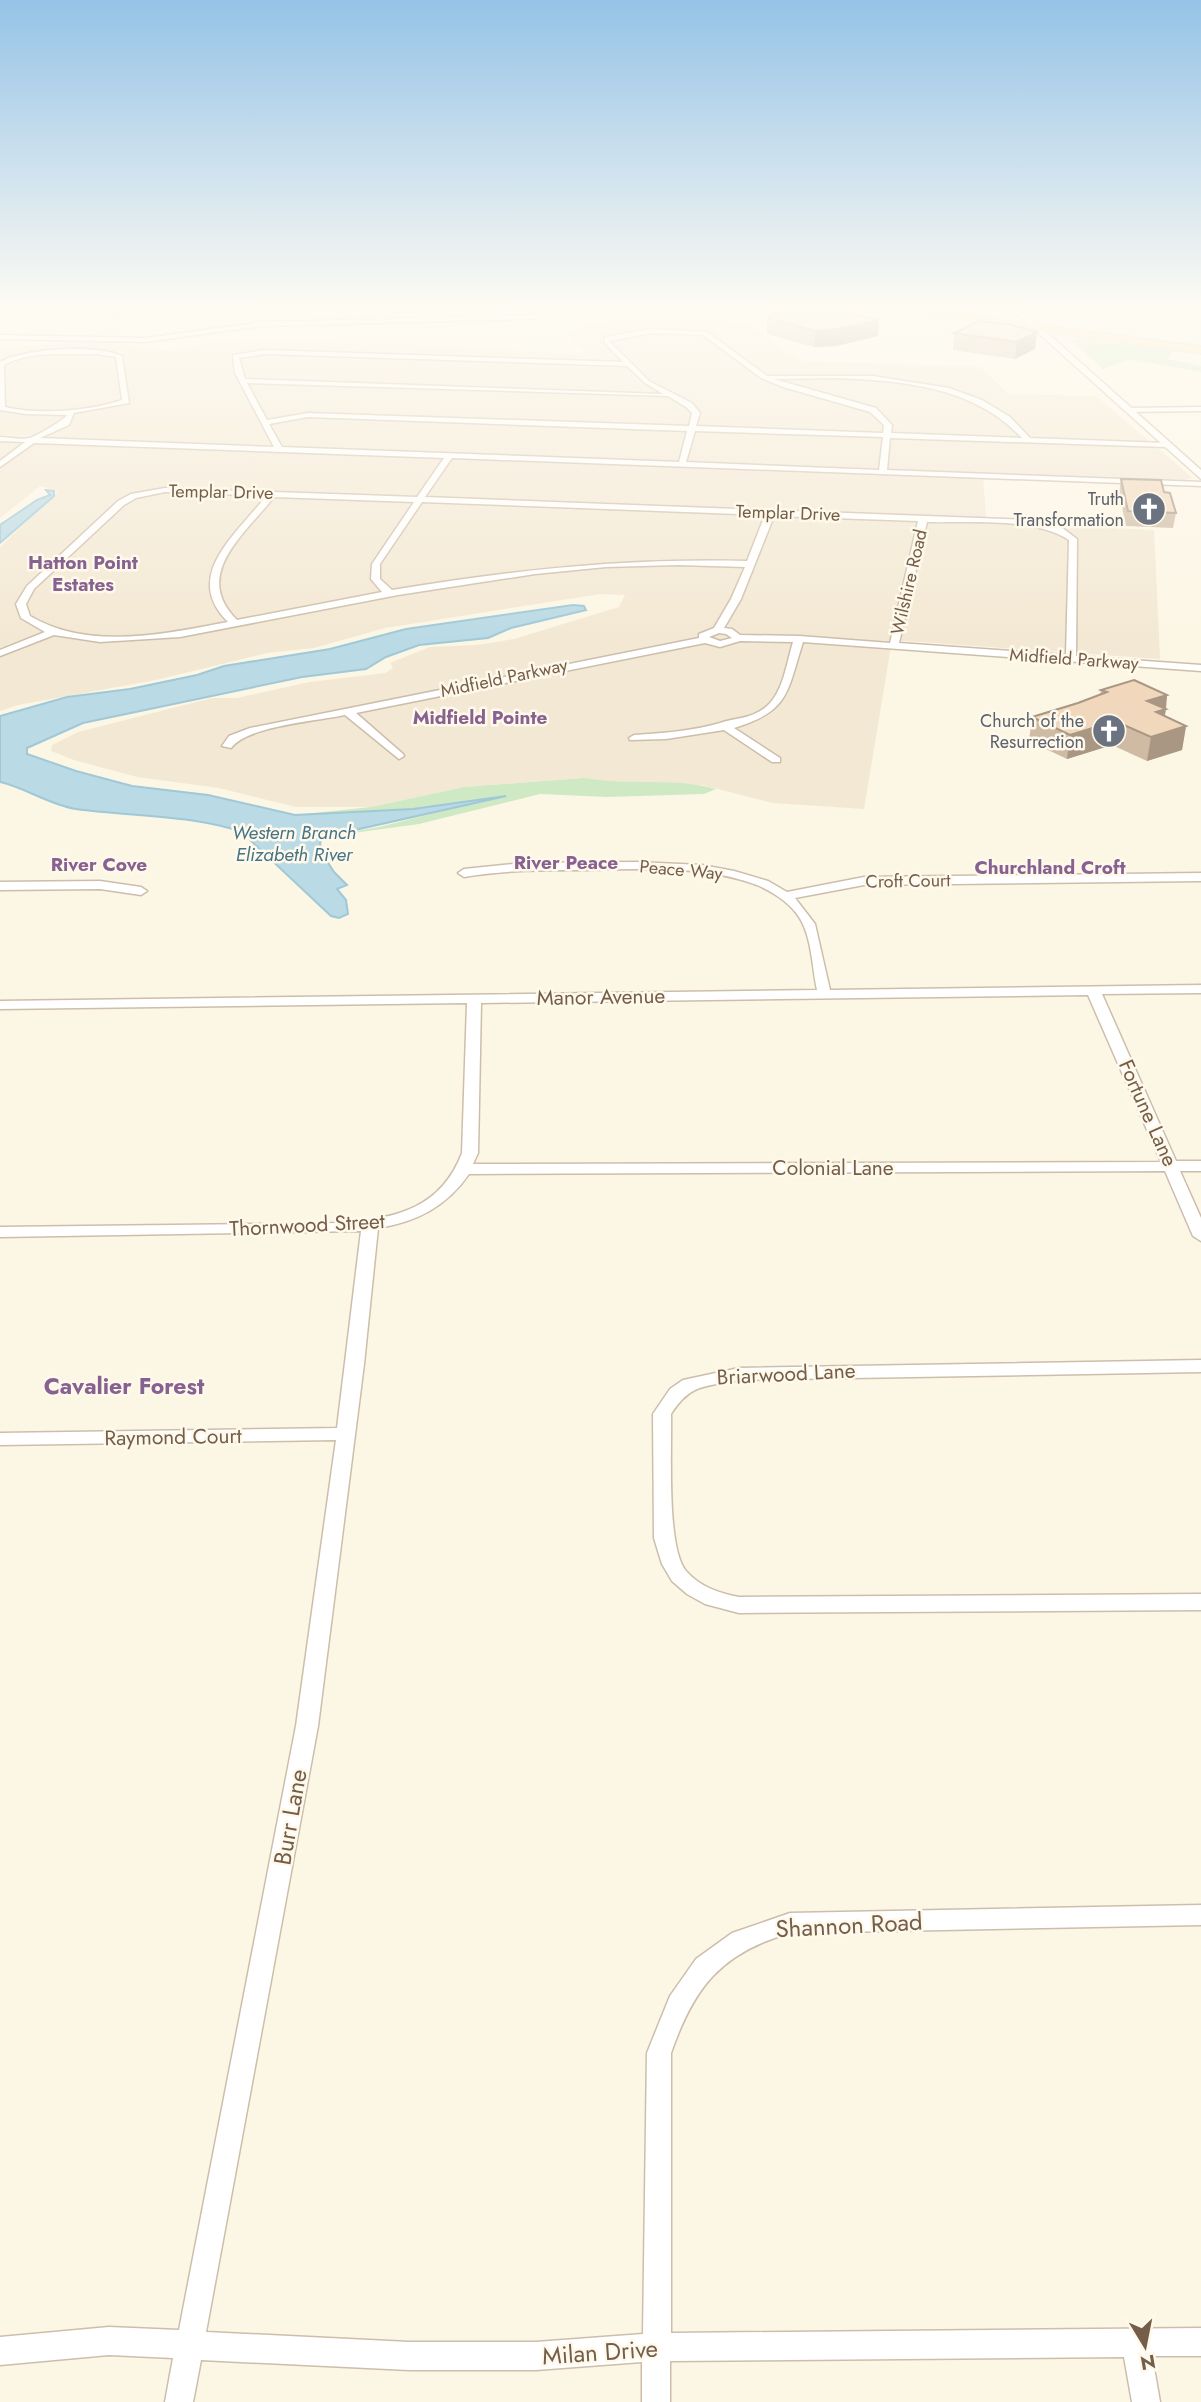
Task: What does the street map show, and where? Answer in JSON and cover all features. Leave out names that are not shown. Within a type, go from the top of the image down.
[{"type":"main road","points":[[1136,417],[1201,476]]},
{"type":"street","points":[[0,465],[32,440],[66,423],[70,417]]},
{"type":"street","points":[[260,417],[279,449]]},
{"type":"street","points":[[263,423],[296,417]]},
{"type":"street","points":[[366,417],[1166,445]]},
{"type":"street","points":[[682,464],[695,417]]},
{"type":"street","points":[[882,417],[886,420],[883,472]]},
{"type":"street","points":[[1005,417],[1029,441]]},
{"type":"street","points":[[0,439],[1201,484]]},
{"type":"street","points":[[393,595],[377,583],[373,570],[450,456]]},
{"type":"street","name":"Templar Drive","points":[[750,564],[668,560],[590,563],[540,569],[138,639],[100,638],[55,631],[26,618],[22,611],[23,596],[121,503],[134,496],[166,490],[923,519],[1049,526],[1070,535],[1073,552],[1071,659]]},
{"type":"street","points":[[235,624],[216,605],[210,588],[211,579],[225,554],[274,493]]},
{"type":"street","points":[[718,630],[771,513]]},
{"type":"street","name":"Wilshire Road","points":[[894,646],[923,519]]},
{"type":"street","points":[[705,640],[702,636],[718,630],[736,634],[738,638]]},
{"type":"street","points":[[0,653],[55,631]]},
{"type":"street","name":"Midfield Parkway","points":[[227,746],[233,738],[250,731],[705,640],[724,643],[738,638],[799,639],[1201,668]]},
{"type":"street","points":[[634,738],[672,735],[723,725],[752,718],[771,708],[776,703],[799,639]]},
{"type":"street","points":[[347,711],[399,756]]},
{"type":"street","points":[[723,725],[776,760]]},
{"type":"street","name":"Peace Way","points":[[464,873],[510,867],[682,866],[737,876],[784,897],[805,916],[824,993]]},
{"type":"street","name":"Croft Court","points":[[784,897],[864,881],[1201,877]]},
{"type":"street","points":[[0,886],[100,885],[141,891]]},
{"type":"street","name":"Manor Avenue","points":[[0,1005],[1201,989]]},
{"type":"street","name":"Fortune Lane","points":[[1093,990],[1201,1236]]},
{"type":"street","points":[[466,1169],[470,1153],[474,1000]]},
{"type":"street","name":"Colonial Lane","points":[[466,1169],[1201,1166]]},
{"type":"street","name":"Thornwood Street","points":[[0,1232],[370,1226],[397,1221],[426,1208],[457,1183],[466,1169]]},
{"type":"street","name":"Burr Lane","points":[[179,2402],[307,1726],[346,1434],[370,1226]]},
{"type":"street","name":"Briarwood Lane","points":[[1201,1366],[739,1374],[689,1384],[676,1393],[662,1414],[664,1538],[679,1576],[712,1599],[739,1605],[1201,1602]]},
{"type":"street","name":"Raymond Court","points":[[0,1439],[346,1434]]},
{"type":"street","name":"Shannon Road","points":[[656,2402],[659,2053],[671,2014],[688,1985],[708,1961],[732,1943],[751,1934],[790,1923],[1201,1915]]},
{"type":"street","name":"Milan Drive","points":[[0,2351],[109,2341],[409,2356],[536,2356],[657,2347],[1201,2342]]},
{"type":"street","points":[[1136,2342],[1146,2402]]},
{"type":"shaded area","points":[[0,417],[1121,417],[1193,478],[1180,481],[0,435]]},
{"type":"shaded area","points":[[0,442],[983,478],[986,518],[1113,524],[1114,528],[1154,530],[1160,659],[892,640],[864,809],[773,803],[702,785],[616,784],[584,778],[464,787],[371,807],[296,807],[219,788],[137,777],[74,760],[51,751],[52,745],[78,732],[212,698],[237,698],[310,682],[385,673],[393,668],[390,663],[430,647],[477,645],[514,639],[619,607],[625,595],[600,594],[385,628],[314,648],[267,653],[156,680],[18,705],[0,711],[0,547],[58,491],[40,486],[0,518]]},
{"type":"green space","points":[[584,778],[684,783],[716,789],[704,794],[607,797],[540,794],[419,824],[324,837],[379,827],[498,797],[413,809],[295,815],[371,807],[464,787]]},
{"type":"water","points":[[46,490],[54,491],[54,496],[0,543],[0,525],[37,500],[50,495]]},
{"type":"water","name":"Western Branch Elizabeth River","points":[[573,605],[584,606],[586,610],[511,628],[488,638],[419,645],[386,657],[366,669],[302,677],[83,723],[27,748],[27,754],[132,786],[208,795],[295,815],[413,809],[506,796],[324,837],[320,843],[322,853],[334,872],[347,885],[337,889],[346,900],[348,914],[339,918],[331,916],[250,840],[248,834],[184,819],[76,809],[0,782],[0,716],[67,697],[130,689],[197,675],[224,666],[330,649],[406,629]]},
{"type":"building","points":[[1121,479],[1161,480],[1164,492],[1170,493],[1176,513],[1128,511]]},
{"type":"building","points":[[1134,680],[1167,695],[1147,701],[1166,709],[1156,712],[1186,726],[1151,737],[1115,721],[1070,735],[1032,717],[1078,703],[1107,692],[1101,690]]},
{"type":"place","name":"Truth Transformation","points":[[1149,509]]},
{"type":"place","name":"Church of the Resurrection","points":[[1109,731]]},
{"type":"district","name":"Hatton Point Estates","points":[[83,573]]},
{"type":"district","name":"Midfield Pointe","points":[[480,717]]},
{"type":"district","name":"River Peace","points":[[566,862]]},
{"type":"district","name":"River Cove","points":[[99,864]]},
{"type":"district","name":"Churchland Croft","points":[[1050,867]]},
{"type":"district","name":"Cavalier Forest","points":[[124,1386]]}]
